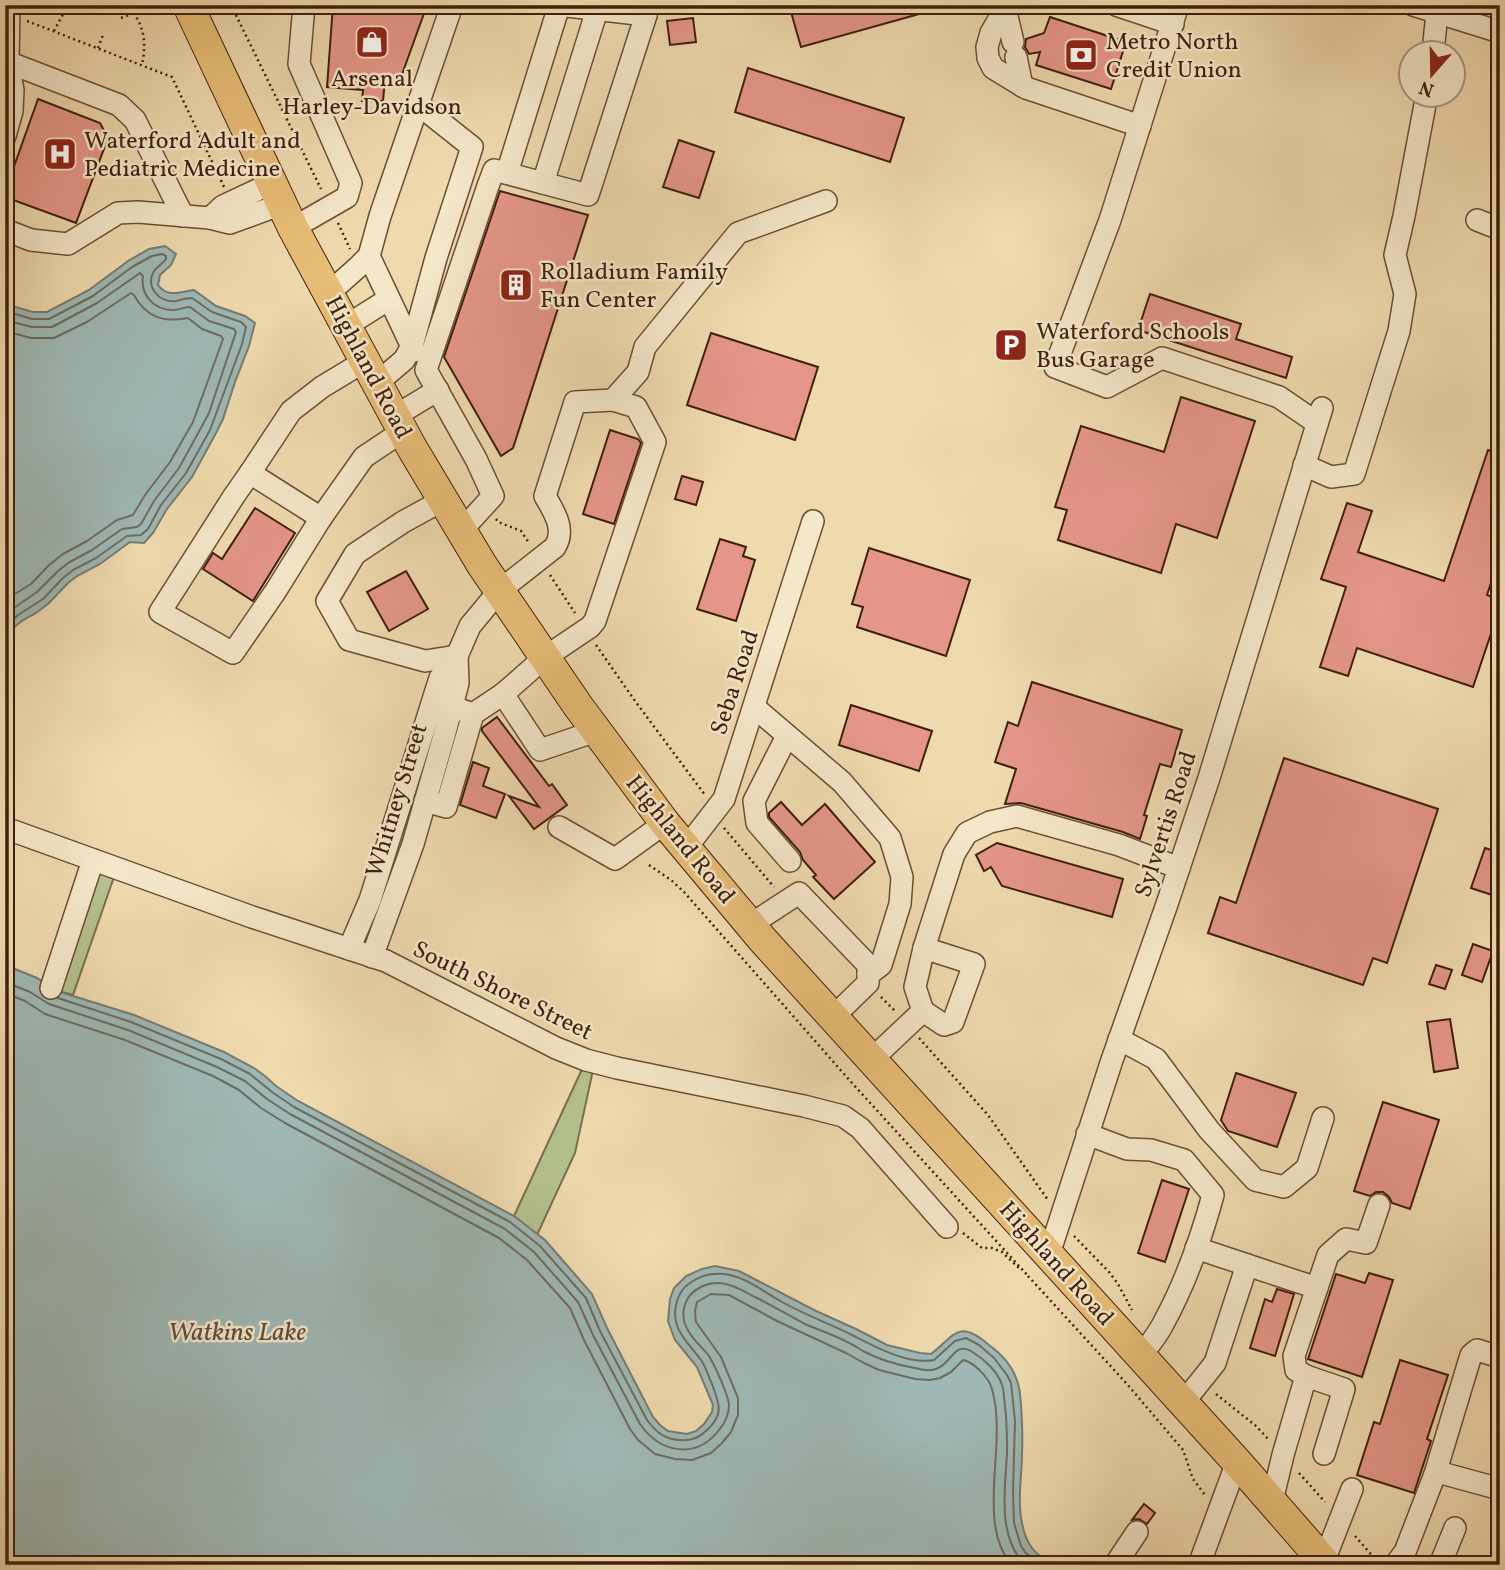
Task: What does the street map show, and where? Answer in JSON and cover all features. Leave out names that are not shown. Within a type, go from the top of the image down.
[{"type":"highway","name":"Highland Road","points":[[188,5],[282,205],[399,424],[499,591],[596,731],[665,823],[750,925],[1237,1462],[1325,1563]]},
{"type":"street","points":[[5,230],[31,240],[68,244],[118,213],[209,218],[222,206],[282,205],[347,197],[351,183],[299,64],[304,5]]},
{"type":"street","points":[[329,293],[369,256],[380,216],[452,5]]},
{"type":"street","points":[[426,370],[494,170],[588,195],[647,10],[597,10],[558,5],[507,173]]},
{"type":"street","points":[[1006,7],[990,33],[987,47],[993,68],[1022,86],[1140,126],[1175,15],[1116,5]]},
{"type":"street","points":[[1413,5],[1500,32]]},
{"type":"street","points":[[1006,7],[1022,86]]},
{"type":"street","points":[[543,183],[597,10]]},
{"type":"street","points":[[5,136],[12,111],[13,90],[6,61],[15,12]]},
{"type":"street","points":[[1434,38],[1437,13]]},
{"type":"street","points":[[6,61],[119,105],[135,120],[183,216]]},
{"type":"street","points":[[419,105],[472,147],[436,258],[412,346],[404,360],[321,387],[290,411],[160,612],[233,653],[364,457],[438,390]]},
{"type":"street","points":[[1304,465],[1331,477],[1354,474],[1399,331],[1405,294],[1395,255],[1424,108]]},
{"type":"street","name":"Sylvertis Road","points":[[1049,1254],[1087,1134],[1209,778],[1320,416],[1279,397],[1162,358],[1107,387],[1055,367],[1110,220],[1140,126]]},
{"type":"street","points":[[401,801],[446,807],[473,714],[503,694],[544,658],[596,621],[655,442],[636,407],[613,400],[638,372],[645,347],[738,233],[826,201]]},
{"type":"street","points":[[1477,220],[1500,229]]},
{"type":"street","points":[[369,256],[418,359],[476,459],[493,496],[461,531]]},
{"type":"street","points":[[346,326],[389,299]]},
{"type":"street","name":"Whitney Street","points":[[349,948],[370,900],[440,678],[457,656],[470,626],[499,591],[559,541],[558,521],[545,496],[575,402],[613,400]]},
{"type":"street","points":[[250,473],[321,518]]},
{"type":"street","points":[[443,500],[403,522],[355,554],[327,601],[349,640],[425,661],[457,656]]},
{"type":"street","name":"Seba Road","points":[[686,848],[724,799],[813,522]]},
{"type":"street","name":"Whitney Street","points":[[372,957],[400,880],[452,707],[458,683],[457,656]]},
{"type":"street","points":[[503,694],[540,750],[596,731]]},
{"type":"street","points":[[452,707],[473,714]]},
{"type":"street","points":[[754,707],[842,782],[890,838],[902,877],[900,904],[881,965],[868,975]]},
{"type":"street","points":[[788,736],[754,801],[757,823],[790,861]]},
{"type":"street","points":[[728,787],[754,801]]},
{"type":"street","points":[[924,948],[974,964],[953,1022],[944,1025],[923,1011],[915,987],[924,948],[954,854],[967,833],[990,822],[1017,816],[1119,845],[1179,868]]},
{"type":"street","points":[[559,827],[615,859],[665,823]]},
{"type":"street","name":"South Shore Street","points":[[5,828],[252,917],[386,961],[556,1048],[586,1060],[843,1116],[860,1128],[947,1227]]},
{"type":"street","points":[[51,988],[93,860]]},
{"type":"street","points":[[378,873],[400,880]]},
{"type":"street","points":[[750,925],[799,893],[868,965],[869,983],[833,1017]]},
{"type":"street","points":[[871,1060],[923,1011]]},
{"type":"street","points":[[1119,1039],[1156,1059],[1209,1130],[1255,1180],[1284,1187],[1307,1168],[1323,1118]]},
{"type":"street","points":[[1087,1134],[1126,1149],[1151,1150],[1184,1160],[1213,1195],[1204,1230],[1162,1326],[1141,1356]]},
{"type":"street","points":[[1324,1454],[1344,1389],[1296,1370],[1294,1356],[1328,1255],[1346,1239],[1366,1243],[1379,1205]]},
{"type":"street","points":[[1196,1248],[1317,1288]]},
{"type":"street","points":[[1183,1403],[1215,1363],[1247,1265]]},
{"type":"street","points":[[1395,1565],[1405,1552],[1435,1474],[1471,1355],[1477,1350],[1500,1357]]},
{"type":"street","points":[[1272,1501],[1306,1376]]},
{"type":"street","points":[[1199,1565],[1237,1462]]},
{"type":"street","points":[[1435,1474],[1500,1489]]},
{"type":"street","points":[[1325,1563],[1352,1489]]},
{"type":"street","points":[[1440,1565],[1455,1528]]},
{"type":"street","points":[[1115,1565],[1136,1532]]},
{"type":"path","points":[[54,31],[62,16],[73,5]]},
{"type":"path","points":[[97,5],[99,10]]},
{"type":"path","points":[[126,5],[134,13],[144,34],[142,64]]},
{"type":"path","points":[[1493,5],[1500,8]]},
{"type":"path","points":[[15,12],[54,31],[172,77],[229,196]]},
{"type":"path","points":[[121,18],[134,13]]},
{"type":"path","points":[[98,48],[103,35]]},
{"type":"path","points":[[649,865],[684,892],[826,1054],[1175,1440],[1183,1450],[1193,1479],[1219,1511]]},
{"type":"path","points":[[947,1227],[955,1227],[982,1248],[1002,1252],[1028,1277]]},
{"type":"green space","points":[[95,871],[114,877],[73,995],[54,990]]},
{"type":"green space","points":[[583,1067],[593,1070],[575,1153],[537,1235],[514,1216]]},
{"type":"water","points":[[165,246],[176,254],[171,265],[160,275],[158,285],[162,289],[174,293],[194,290],[216,306],[245,316],[255,323],[223,419],[192,477],[144,543],[130,542],[100,564],[77,576],[48,604],[12,629],[5,642],[5,304],[33,312],[47,312],[89,290],[149,249]]},
{"type":"water","name":"Watkins Lake","points":[[5,965],[37,978],[54,990],[134,1015],[224,1052],[254,1068],[298,1101],[514,1216],[545,1240],[592,1294],[653,1417],[668,1431],[687,1434],[696,1431],[712,1412],[713,1405],[697,1367],[675,1340],[668,1321],[674,1288],[686,1276],[702,1269],[715,1266],[739,1271],[887,1345],[931,1354],[957,1333],[970,1332],[979,1337],[1005,1359],[1017,1381],[1022,1428],[1022,1523],[1032,1548],[1052,1565],[5,1565]]},
{"type":"building","name":"Arsenal Harley-Davidson","points":[[333,5],[427,5],[400,80],[385,79],[383,101],[362,101],[363,90],[327,87]]},
{"type":"building","points":[[789,5],[936,5],[937,9],[801,47]]},
{"type":"building","name":"Metro North Credit Union","points":[[1050,17],[1126,42],[1111,89],[1036,65],[1040,52],[1029,54],[1025,47],[1026,39],[1044,33]]},
{"type":"building","points":[[693,18],[696,42],[670,45],[667,21]]},
{"type":"building","points":[[748,68],[904,118],[890,162],[735,112]]},
{"type":"building","name":"Waterford Adult and Pediatric Medicine","points":[[38,99],[100,123],[108,138],[76,223],[5,197],[5,170],[12,172]]},
{"type":"building","points":[[679,140],[714,152],[699,198],[663,187]]},
{"type":"building","name":"Rolladium Family Fun Center","points":[[500,191],[588,215],[513,448],[501,456],[444,357]]},
{"type":"building","points":[[1150,294],[1241,324],[1236,339],[1292,357],[1286,378],[1138,330]]},
{"type":"building","points":[[711,333],[818,367],[795,440],[687,405]]},
{"type":"building","points":[[1181,397],[1255,421],[1217,538],[1176,524],[1161,573],[1058,540],[1067,510],[1055,507],[1081,426],[1164,452]]},
{"type":"building","points":[[610,430],[638,439],[641,443],[614,524],[583,514]]},
{"type":"building","points":[[1488,450],[1500,454],[1500,556],[1487,595],[1500,600],[1500,607],[1473,687],[1357,648],[1348,676],[1320,667],[1346,587],[1321,579],[1347,503],[1372,511],[1358,552],[1444,581]]},
{"type":"building","points":[[682,476],[703,482],[696,505],[675,499]]},
{"type":"building","points":[[255,508],[295,533],[253,601],[203,569],[213,553],[222,559]]},
{"type":"building","points":[[720,539],[746,547],[743,556],[755,560],[736,621],[697,609]]},
{"type":"building","points":[[869,548],[970,580],[946,656],[857,627],[863,607],[852,604]]},
{"type":"building","points":[[406,571],[428,609],[389,631],[367,592]]},
{"type":"building","points":[[1032,682],[1182,730],[1171,767],[1160,764],[1144,815],[1147,816],[1140,839],[1021,803],[1005,804],[1016,769],[995,762],[1008,722],[1018,726]]},
{"type":"building","points":[[851,705],[932,731],[919,771],[839,745]]},
{"type":"building","points":[[497,717],[549,786],[552,784],[567,805],[534,829],[509,796],[539,807],[482,731],[482,728]]},
{"type":"building","points":[[1284,758],[1438,809],[1387,963],[1373,958],[1363,985],[1208,933],[1220,897],[1236,903]]},
{"type":"building","points":[[473,762],[489,768],[483,786],[505,794],[496,818],[460,805]]},
{"type":"building","points":[[781,802],[802,825],[825,804],[875,862],[834,899],[813,877],[816,875],[803,860],[800,852],[769,817],[769,813]]},
{"type":"building","points":[[997,843],[1123,879],[1112,917],[1002,886],[991,867],[984,871],[976,855]]},
{"type":"building","points":[[1485,848],[1500,853],[1500,873],[1492,895],[1471,888]]},
{"type":"building","points":[[1473,944],[1493,951],[1482,982],[1462,975]]},
{"type":"building","points":[[1436,965],[1452,970],[1445,989],[1429,984]]},
{"type":"building","points":[[1450,1019],[1458,1068],[1434,1072],[1427,1022]]},
{"type":"building","points":[[1236,1073],[1296,1093],[1277,1147],[1228,1131],[1221,1120]]},
{"type":"building","points":[[1383,1102],[1439,1120],[1410,1209],[1392,1203],[1383,1192],[1370,1196],[1354,1191]]},
{"type":"building","points":[[1162,1180],[1189,1189],[1165,1262],[1138,1253]]},
{"type":"building","points":[[1369,1273],[1393,1280],[1362,1377],[1308,1359],[1336,1274],[1365,1283]]},
{"type":"building","points":[[1277,1289],[1294,1294],[1275,1356],[1250,1348],[1265,1299],[1272,1302]]},
{"type":"building","points":[[1400,1360],[1448,1375],[1427,1439],[1431,1441],[1414,1493],[1357,1475],[1374,1422],[1380,1424]]},
{"type":"building","points":[[1144,1504],[1155,1513],[1147,1524],[1139,1519],[1132,1520]]},
{"type":"place","name":"Arsenal Harley-Davidson","points":[[372,42]]},
{"type":"place","name":"Metro North Credit Union","points":[[1081,55]]},
{"type":"place","name":"Waterford Adult and Pediatric Medicine","points":[[60,154]]},
{"type":"place","name":"Rolladium Family Fun Center","points":[[516,285]]},
{"type":"place","name":"Waterford Schools Bus Garage","points":[[1011,345]]}]
